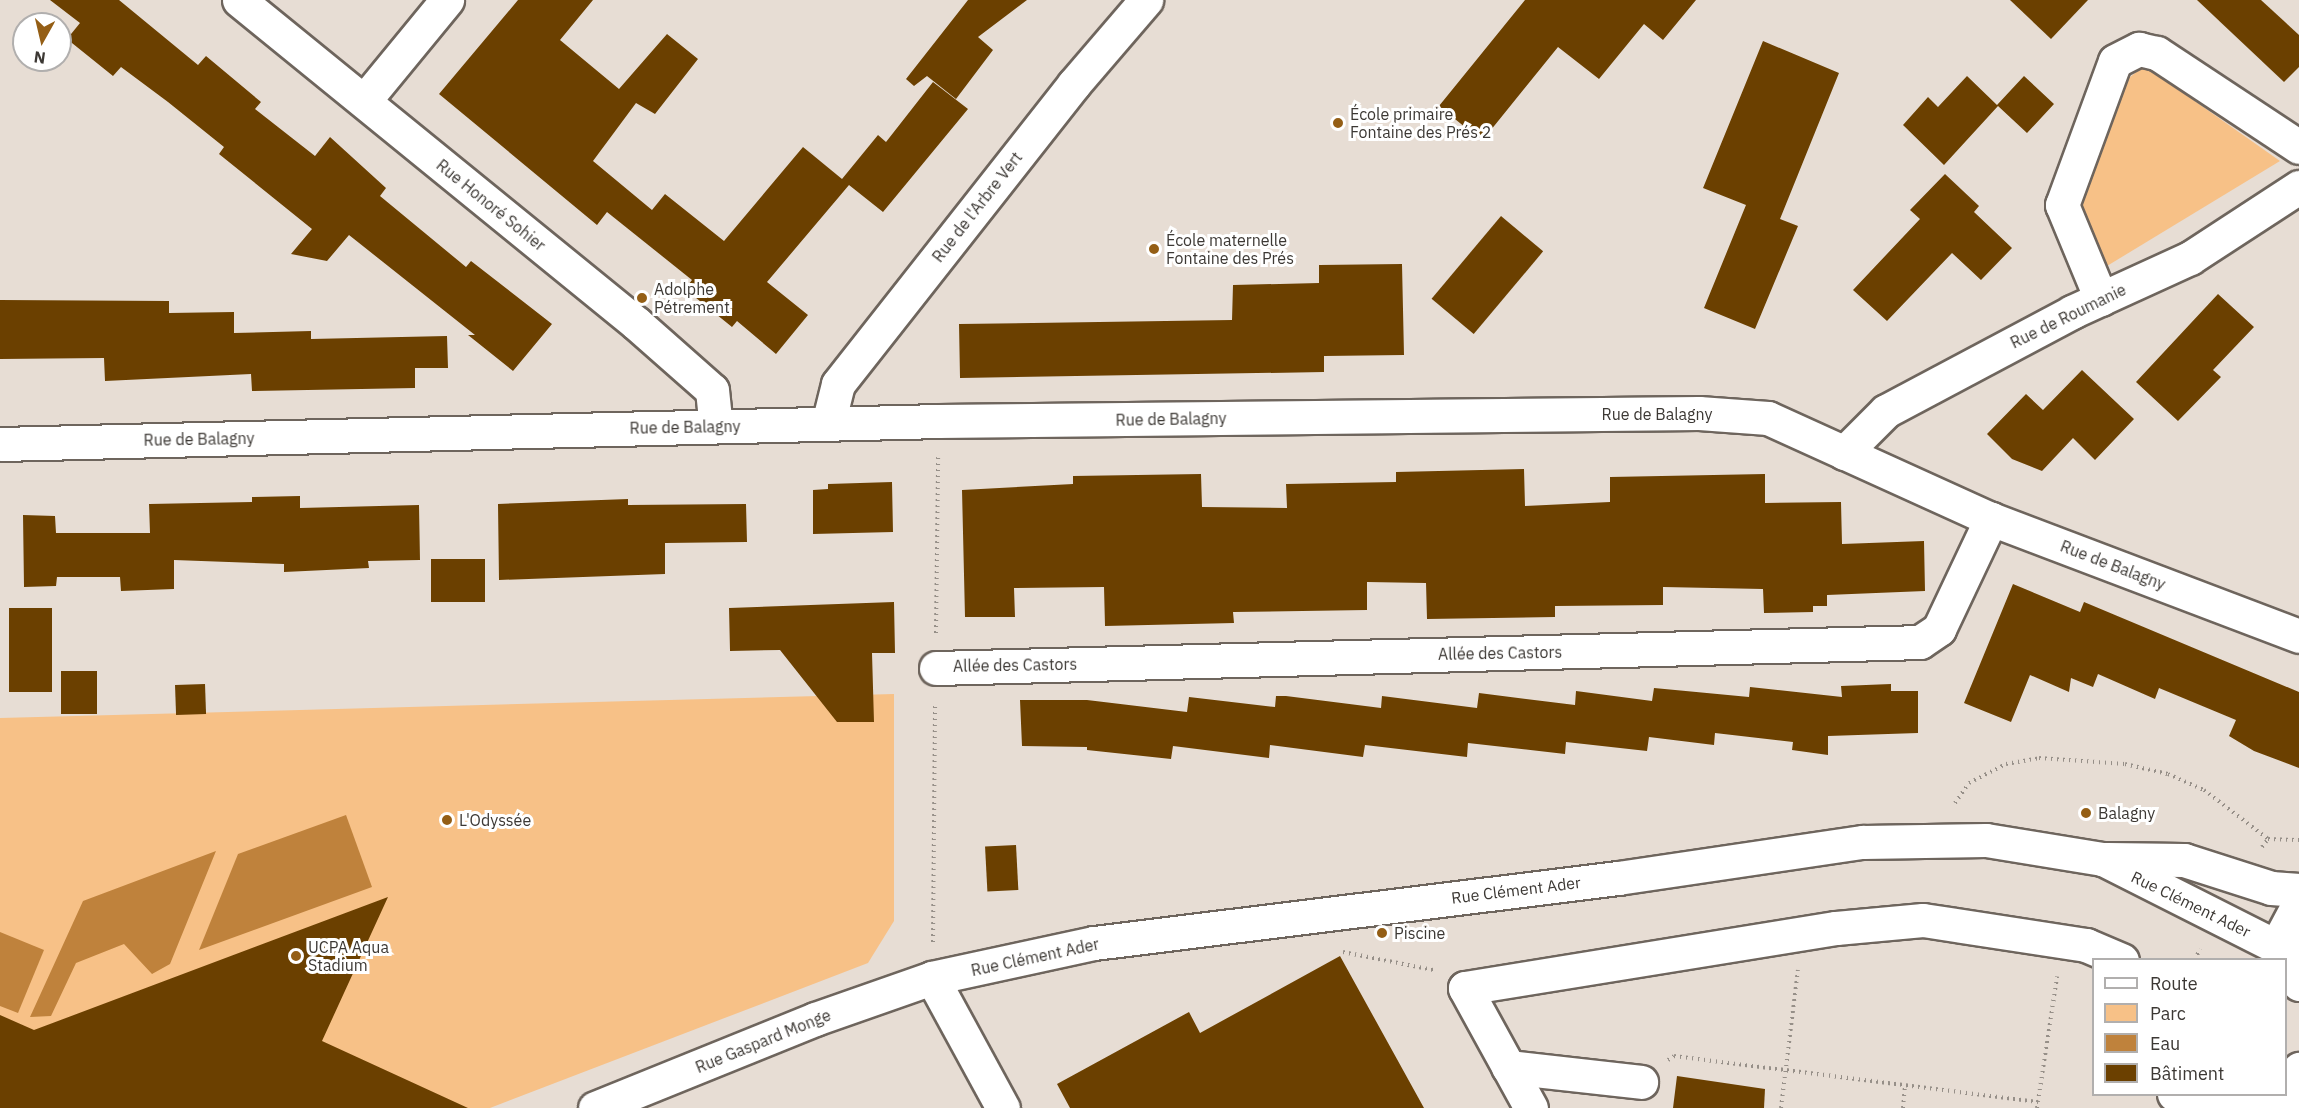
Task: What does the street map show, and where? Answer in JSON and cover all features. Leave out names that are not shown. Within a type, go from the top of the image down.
[{"type":"street","name":"Rue Honoré Sohier","points":[[239,0],[636,323],[712,390],[716,426]]},
{"type":"street","points":[[363,101],[447,0]]},
{"type":"street","name":"Rue de l'Arbre Vert","points":[[828,424],[838,384],[1074,84],[1146,0]]},
{"type":"street","points":[[2101,299],[2062,205],[2115,61],[2139,50],[2157,53],[2299,147]]},
{"type":"street","name":"Rue de Roumanie","points":[[1844,453],[1886,411],[2101,299],[2190,258],[2299,186]]},
{"type":"street","name":"Rue de Balagny","points":[[0,444],[828,424],[1699,413],[1768,418],[1991,519],[2299,636]]},
{"type":"street","name":"Allée des Castors","points":[[936,668],[1920,642],[1939,629],[1991,519]]},
{"type":"street","name":"Rue Clément Ader","points":[[932,978],[1094,943],[1618,878],[1863,842],[1931,838],[2039,846],[2102,858],[2184,860],[2271,888],[2299,890]]},
{"type":"street","name":"Rue Clément Ader","points":[[2102,858],[2272,958]]},
{"type":"street","points":[[2287,958],[2286,921],[2299,903]]},
{"type":"street","points":[[1531,1108],[1465,988],[1803,933],[1923,920],[2062,941],[2116,958]]},
{"type":"street","points":[[932,978],[1003,1108]]},
{"type":"street","name":"Rue Gaspard Monge","points":[[595,1108],[815,1019],[932,978]]},
{"type":"street","points":[[1508,1066],[1641,1082]]},
{"type":"path","points":[[1931,838],[1969,783],[2006,764],[2039,758],[2125,764],[2168,774],[2204,790],[2268,839]]},
{"type":"path","points":[[1781,1108],[1803,933]]},
{"type":"path","points":[[2037,1108],[2062,941]]},
{"type":"path","points":[[1340,944],[1342,951],[1455,975],[1465,988]]},
{"type":"path","points":[[1641,1082],[1674,1056],[2038,1102]]},
{"type":"path","points":[[1903,1108],[1905,1085]]},
{"type":"green space","points":[[2141,68],[2152,71],[2280,161],[2107,266],[2085,227],[2080,203],[2129,78]]},
{"type":"green space","name":"L'Odyssée","points":[[894,694],[894,921],[868,963],[490,1108],[0,1108],[0,718]]},
{"type":"water","points":[[346,815],[372,887],[199,950],[238,854]]},
{"type":"water","points":[[216,851],[170,964],[152,974],[124,944],[76,963],[51,1016],[30,1017],[83,901]]},
{"type":"water","points":[[0,932],[44,950],[18,1013],[0,1006]]},
{"type":"building","points":[[50,0],[119,0],[198,65],[206,56],[261,102],[255,109],[315,156],[330,137],[386,188],[380,196],[466,267],[471,261],[552,324],[513,371],[468,335],[475,335],[349,235],[327,261],[291,254],[312,229],[219,154],[224,147],[168,102],[121,67],[113,76],[72,43],[72,33],[80,23],[72,17],[72,12],[66,12]]},
{"type":"building","points":[[518,0],[593,0],[560,40],[619,89],[667,34],[698,59],[655,114],[636,103],[593,161],[652,210],[665,194],[724,241],[803,147],[842,179],[878,135],[886,142],[933,82],[968,109],[883,212],[849,185],[767,282],[808,315],[776,354],[737,321],[732,327],[685,289],[692,280],[607,212],[597,225],[439,94]]},
{"type":"building","points":[[968,0],[1027,0],[978,37],[993,50],[956,99],[927,76],[914,86],[906,79]]},
{"type":"building","points":[[1525,0],[1696,0],[1663,40],[1644,24],[1599,79],[1558,47],[1482,141],[1439,106]]},
{"type":"building","points":[[2010,0],[2088,0],[2051,39]]},
{"type":"building","points":[[2197,0],[2261,0],[2299,35],[2299,67],[2284,82]]},
{"type":"building","points":[[1763,41],[1839,73],[1780,219],[1798,226],[1755,329],[1704,308],[1746,205],[1703,188]]},
{"type":"building","points":[[1967,76],[1997,105],[2024,76],[2054,104],[2027,133],[1998,106],[1944,165],[1903,125],[1928,97],[1938,107]]},
{"type":"building","points":[[1945,174],[1979,206],[1974,212],[2012,248],[1981,280],[1952,253],[1887,321],[1853,290],[1920,219],[1910,210]]},
{"type":"building","points":[[1501,216],[1543,251],[1474,334],[1432,299]]},
{"type":"building","points":[[1402,264],[1404,355],[1324,356],[1324,372],[960,378],[959,324],[1232,320],[1233,285],[1319,283],[1319,265]]},
{"type":"building","points":[[2218,294],[2254,327],[2213,370],[2221,377],[2178,421],[2136,382]]},
{"type":"building","points":[[0,300],[169,301],[169,313],[234,312],[234,333],[311,331],[311,339],[447,336],[448,368],[415,368],[415,388],[252,391],[251,374],[105,381],[104,358],[0,359]]},
{"type":"building","points":[[2082,370],[2134,419],[2095,460],[2073,438],[2042,471],[2012,459],[1987,434],[2026,394],[2043,410]]},
{"type":"building","points":[[1524,469],[1525,506],[1610,502],[1610,477],[1765,474],[1765,503],[1841,502],[1842,544],[1924,541],[1925,591],[1827,595],[1827,606],[1813,606],[1813,612],[1764,613],[1763,589],[1663,587],[1663,605],[1555,606],[1555,617],[1427,619],[1426,583],[1367,582],[1367,610],[1233,612],[1234,623],[1105,626],[1104,587],[1014,588],[1015,617],[965,617],[962,490],[1073,484],[1073,476],[1201,474],[1202,507],[1287,508],[1286,484],[1396,482],[1396,472]]},
{"type":"building","points":[[892,482],[893,532],[813,534],[813,490],[828,489],[828,484]]},
{"type":"building","points":[[300,496],[300,508],[419,505],[420,560],[368,561],[369,568],[284,572],[284,564],[174,560],[174,589],[121,591],[120,577],[57,577],[56,586],[24,587],[23,515],[55,516],[56,533],[150,533],[149,504],[252,502],[252,497]]},
{"type":"building","points":[[628,499],[628,505],[746,504],[747,542],[665,543],[665,574],[499,580],[498,504]]},
{"type":"building","points":[[431,559],[485,559],[485,602],[431,602]]},
{"type":"building","points":[[2013,584],[2080,612],[2084,602],[2299,692],[2299,768],[2254,751],[2229,736],[2236,720],[2159,688],[2155,699],[2098,674],[2093,687],[2071,678],[2069,692],[2030,675],[2011,722],[1964,703]]},
{"type":"building","points":[[894,602],[895,653],[872,653],[874,722],[837,722],[780,650],[730,651],[729,608]]},
{"type":"building","points":[[9,608],[52,608],[52,692],[9,692]]},
{"type":"building","points":[[61,671],[97,671],[97,714],[61,714]]},
{"type":"building","points":[[205,684],[206,714],[176,715],[175,685]]},
{"type":"building","points":[[1891,684],[1891,691],[1918,691],[1918,733],[1828,736],[1828,755],[1792,750],[1793,742],[1715,733],[1714,745],[1649,737],[1647,751],[1566,742],[1565,754],[1468,743],[1467,757],[1365,745],[1363,757],[1270,745],[1269,758],[1173,746],[1171,759],[1087,750],[1087,747],[1022,746],[1020,700],[1087,700],[1187,712],[1189,697],[1275,707],[1276,696],[1286,696],[1381,708],[1382,696],[1477,708],[1479,693],[1575,705],[1576,691],[1652,701],[1654,688],[1749,697],[1750,687],[1842,697],[1841,686]]},
{"type":"building","points":[[1016,845],[1018,890],[987,892],[985,847]]},
{"type":"building","name":"UCPA Aqua Stadium","points":[[388,897],[322,1041],[468,1108],[0,1108],[0,1015],[34,1030]]},
{"type":"building","points":[[1340,956],[1424,1108],[1070,1108],[1057,1084],[1189,1012],[1200,1033]]},
{"type":"building","points":[[1677,1076],[1765,1089],[1764,1108],[1673,1108]]},
{"type":"place","name":"École primaire Fontaine des Prés 2","points":[[1338,123]]},
{"type":"place","name":"École maternelle Fontaine des Prés","points":[[1154,249]]},
{"type":"place","name":"Adolphe Pétrement","points":[[642,298]]},
{"type":"place","name":"Balagny","points":[[2086,813]]},
{"type":"place","name":"L'Odyssée","points":[[447,820]]},
{"type":"place","name":"Piscine","points":[[1382,933]]},
{"type":"place","name":"UCPA Aqua Stadium","points":[[296,956]]}]
